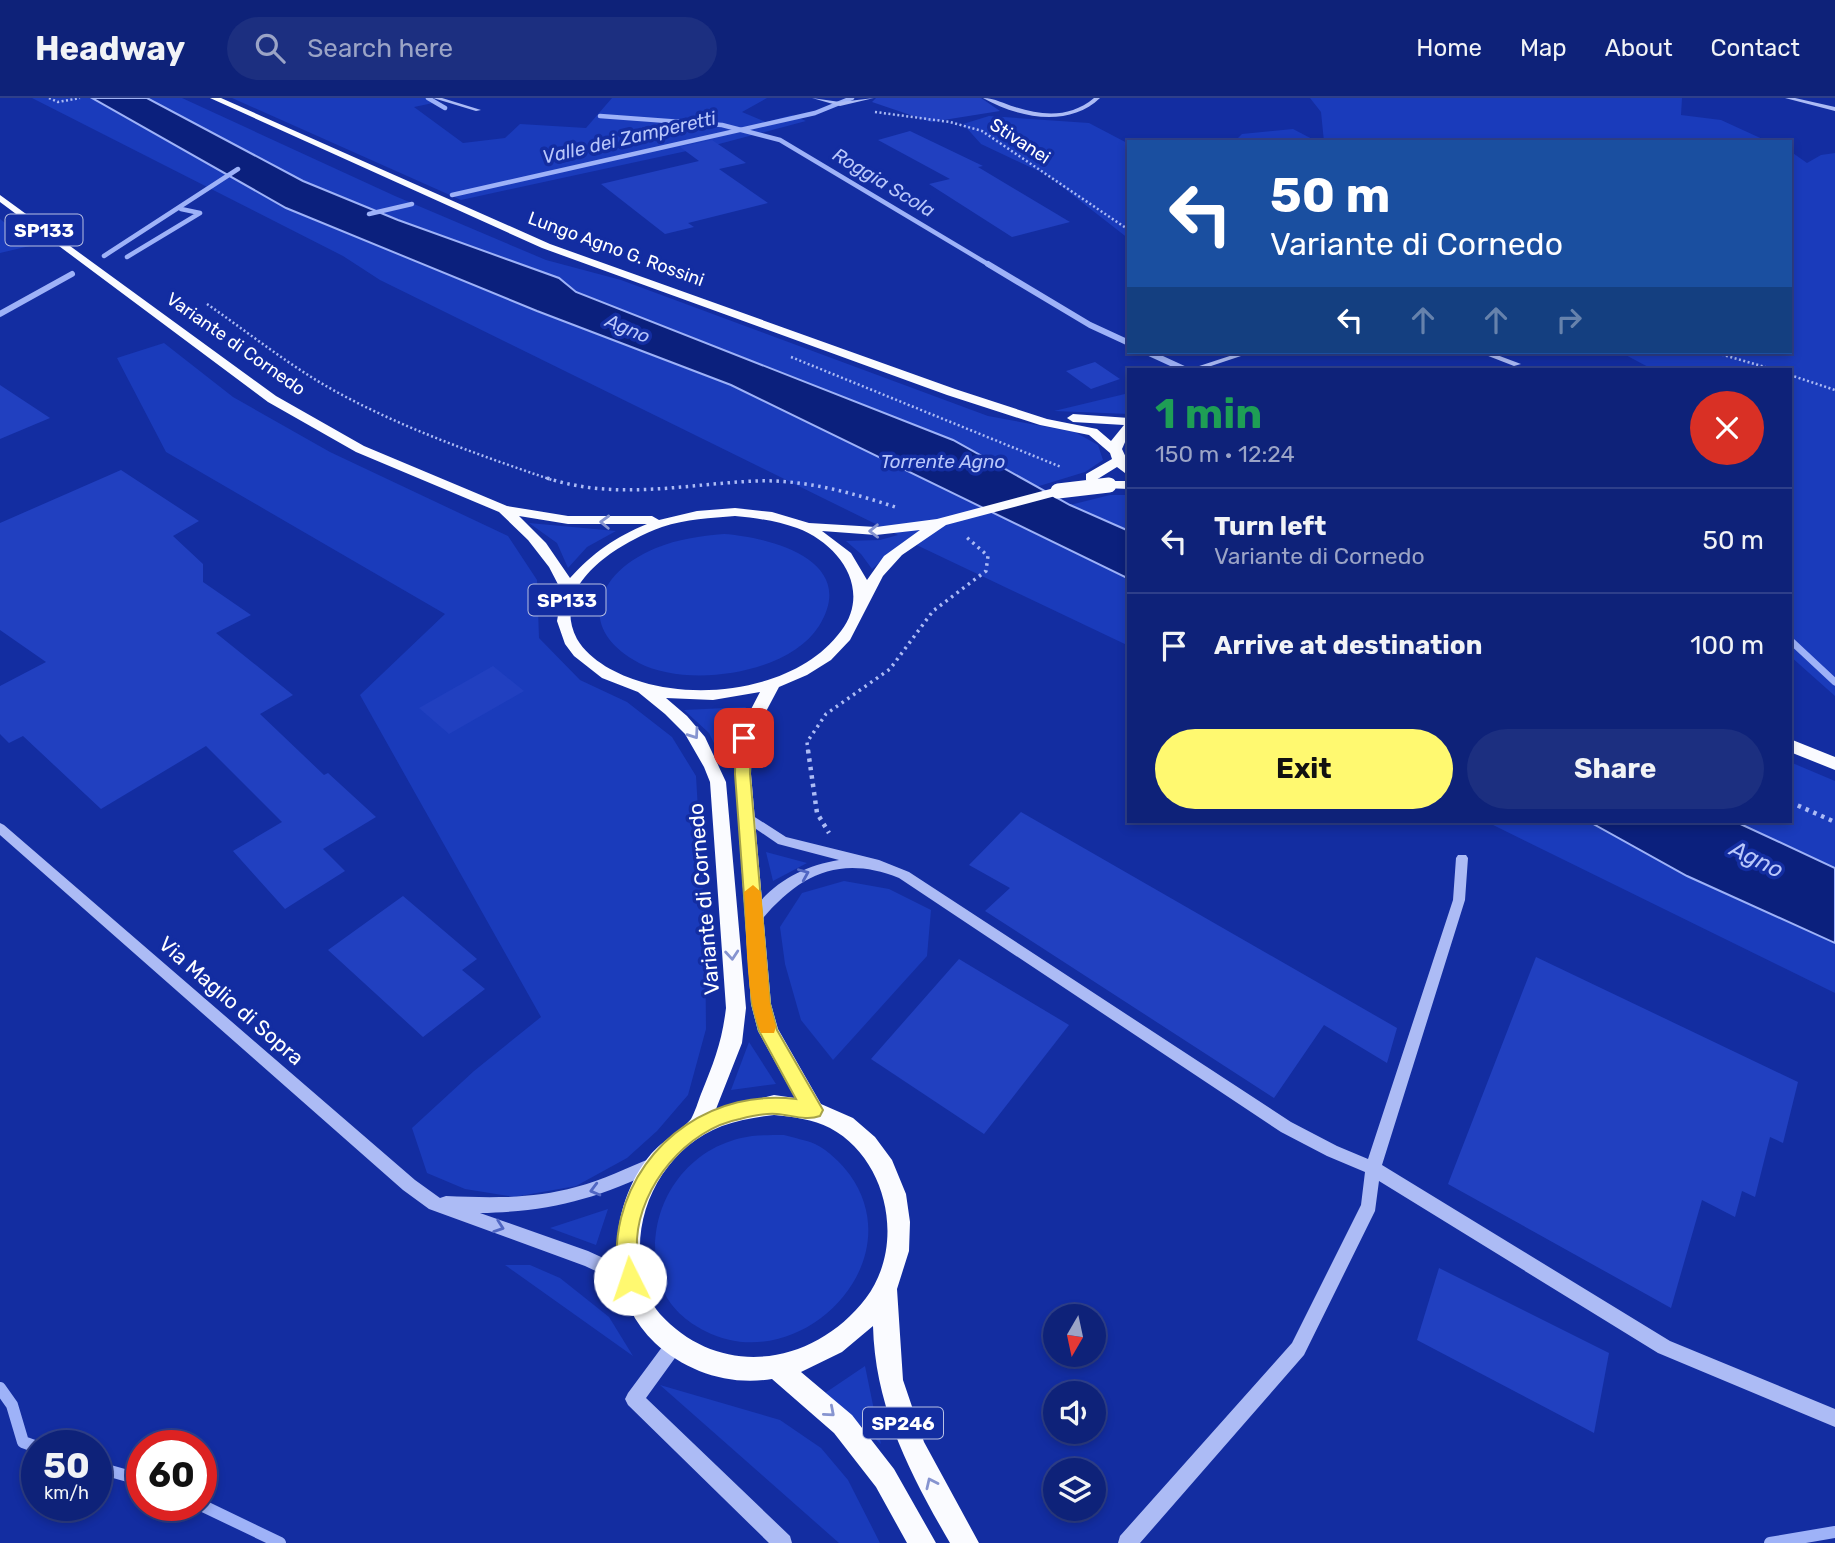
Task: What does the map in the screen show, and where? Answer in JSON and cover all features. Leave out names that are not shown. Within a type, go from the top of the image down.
[{"type":"main road","name":"Lungo Agno G. Rossini","points":[[214,98],[546,246],[1015,412],[1093,432],[1127,470]]},
{"type":"main road","name":"Variante di Cornedo","points":[[0,198],[272,399],[360,449],[504,509]]},
{"type":"main road","name":"Lungo Agno G. Rossini","points":[[1015,412],[1127,425]]},
{"type":"main road","name":"Lungo Agno G. Rossini","points":[[1116,456],[1116,439],[1127,427]]},
{"type":"main road","points":[[793,522],[840,531],[881,532],[942,523],[1058,491],[1091,477],[1116,456]]},
{"type":"main road","points":[[1058,491],[1127,485]]},
{"type":"main road","name":"SP133","points":[[504,509],[568,520],[621,522],[715,513],[742,514],[793,522],[825,536],[848,557],[860,581],[860,608],[845,637],[815,663],[773,683],[719,694],[685,696],[643,690],[602,673],[575,649],[564,620],[568,590],[584,567],[608,547],[639,530],[673,519]]},
{"type":"main road","name":"SP133","points":[[504,509],[557,562],[568,590]]},
{"type":"main road","points":[[860,608],[878,573],[890,558],[942,523]]},
{"type":"main road","points":[[773,683],[744,738],[743,774],[761,1004],[768,1031],[813,1110]]},
{"type":"main road","name":"Variante di Cornedo","points":[[643,690],[677,713],[693,732],[710,758],[718,782],[736,1008],[732,1043],[698,1127]]},
{"type":"main road","points":[[1792,746],[1835,764]]},
{"type":"main road","name":"SP246","points":[[774,1105],[813,1110],[845,1125],[872,1148],[891,1178],[900,1214],[898,1252],[885,1290],[858,1326],[821,1353],[778,1368],[740,1370],[705,1362],[674,1345],[646,1316],[630,1279],[627,1238],[636,1199],[657,1163],[676,1143],[698,1127],[735,1111],[774,1105]]},
{"type":"main road","name":"SP246","points":[[885,1290],[886,1343],[893,1390],[903,1423],[936,1494],[965,1543]]},
{"type":"main road","name":"SP246","points":[[778,1368],[843,1424],[885,1478],[922,1543]]},
{"type":"street","points":[[436,98],[478,110]]},
{"type":"street","points":[[815,98],[840,104],[871,98]]},
{"type":"street","points":[[986,98],[1027,114],[1058,115],[1074,113],[1091,105],[1097,98]]},
{"type":"street","points":[[1788,98],[1835,109]]},
{"type":"street","points":[[1197,368],[1243,354]]},
{"type":"street","points":[[1488,354],[1517,364]]},
{"type":"street","points":[[747,817],[782,841],[843,854],[904,875],[1286,1127],[1332,1152],[1373,1168],[1664,1347],[1835,1418]]},
{"type":"street","name":"Via Maglio di Sopra","points":[[0,828],[409,1185],[435,1204],[588,1259],[630,1279]]},
{"type":"street","points":[[1127,1543],[1298,1349],[1369,1206],[1373,1168],[1459,900],[1462,858]]},
{"type":"street","points":[[754,919],[772,896],[792,879],[820,867],[845,862],[879,865]]},
{"type":"street","points":[[435,1204],[510,1207],[556,1201],[606,1187],[657,1163]]},
{"type":"street","points":[[674,1345],[634,1399],[783,1543]]},
{"type":"path","points":[[49,98],[58,102],[80,98]]},
{"type":"path","name":"Stivanei","points":[[840,104],[887,115],[950,122],[982,131],[1127,229]]},
{"type":"path","points":[[207,304],[323,384],[352,400],[489,458],[571,486],[617,492],[759,481],[860,495],[907,511]]},
{"type":"path","points":[[1720,354],[1769,368]]},
{"type":"path","points":[[1792,376],[1835,390]]},
{"type":"path","points":[[843,854],[817,813],[809,775],[807,742],[826,714],[890,670],[933,611],[986,572],[988,556],[969,538],[960,534]]},
{"type":"path","points":[[1792,803],[1835,822]]},
{"type":"shaded area","points":[[32,98],[92,98],[286,208],[537,311],[731,385],[1127,578],[1127,645],[906,540],[872,569],[861,554],[846,541],[880,540],[898,535],[380,280],[343,256]]},
{"type":"shaded area","points":[[147,98],[182,98],[395,196],[546,260],[621,280],[988,416],[1075,432],[1098,445],[1103,460],[1085,472],[1036,487],[953,440],[576,292],[559,278],[398,220],[303,181]]},
{"type":"shaded area","points":[[232,98],[432,98],[438,102],[414,107],[463,143],[505,138],[520,124],[586,128],[612,98],[767,98],[742,112],[766,122],[792,115],[806,121],[719,144],[461,200]]},
{"type":"shaded area","points":[[1310,98],[1682,98],[1681,115],[1721,120],[1765,140],[1324,140],[1321,112]]},
{"type":"shaded area","points":[[989,116],[1089,123],[1127,143],[1127,237],[1047,175],[981,144],[963,124]]},
{"type":"shaded area","points":[[1293,129],[1314,140],[1236,140],[1242,134]]},
{"type":"shaded area","points":[[1792,152],[1807,163],[1821,155],[1835,153],[1835,696],[1792,658],[1792,368],[1650,368],[1624,354],[1792,354]]},
{"type":"shaded area","points":[[0,219],[34,245],[0,253]]},
{"type":"shaded area","points":[[164,343],[233,397],[330,452],[508,536],[537,580],[539,638],[580,680],[627,702],[672,737],[696,776],[705,928],[706,1029],[688,1095],[657,1131],[627,1158],[576,1186],[514,1197],[465,1189],[427,1173],[412,1128],[474,1071],[541,1017],[360,695],[445,614],[166,452],[117,358]]},
{"type":"shaded area","points":[[1127,393],[1127,414],[1054,411]]},
{"type":"shaded area","points":[[1110,495],[1127,495],[1127,530],[1070,505]]},
{"type":"shaded area","points":[[529,523],[616,531],[587,547],[568,568],[557,543]]},
{"type":"shaded area","points":[[724,534],[764,540],[785,547],[804,556],[819,569],[828,584],[829,603],[819,626],[804,643],[785,656],[761,666],[709,675],[659,671],[639,663],[618,649],[606,634],[600,618],[601,601],[607,586],[619,571],[636,558],[664,545],[689,538]]},
{"type":"shaded area","points":[[746,707],[734,729],[725,766],[709,733],[684,710]]},
{"type":"shaded area","points":[[1792,763],[1835,781],[1835,868],[1738,823],[1792,823]]},
{"type":"shaded area","points":[[1489,823],[1592,823],[1687,876],[1835,943],[1835,993]]},
{"type":"shaded area","points":[[766,852],[807,863],[773,881]]},
{"type":"shaded area","points":[[844,881],[889,889],[931,910],[927,956],[833,1060],[801,1020],[785,964],[780,927],[802,893]]},
{"type":"shaded area","points":[[749,1042],[776,1084],[731,1090]]},
{"type":"shaded area","points":[[784,1135],[820,1147],[850,1175],[866,1210],[867,1244],[857,1277],[836,1305],[808,1326],[775,1340],[740,1342],[698,1327],[679,1313],[669,1301],[662,1287],[656,1262],[656,1237],[661,1212],[671,1190],[685,1171],[704,1154],[726,1143],[752,1136]]},
{"type":"shaded area","points":[[608,1209],[596,1245],[550,1228]]},
{"type":"shaded area","points":[[505,1265],[530,1265],[560,1278],[609,1317],[633,1356]]},
{"type":"shaded area","points":[[865,1366],[881,1444],[825,1393]]},
{"type":"shaded area","points":[[660,1385],[780,1420],[821,1448],[848,1480],[880,1543],[839,1543]]},
{"type":"water","name":"Torrente Agno","points":[[92,98],[147,98],[303,181],[398,220],[559,278],[576,292],[953,440],[1070,505],[1127,530],[1127,578],[731,385],[537,311],[286,208]]},
{"type":"water","name":"Agno","points":[[1592,823],[1738,823],[1835,868],[1835,943],[1687,876]]},
{"type":"building","points":[[876,98],[981,98],[1000,111],[931,122],[872,102]]},
{"type":"building","points":[[910,131],[983,166],[978,167],[1070,222],[1012,237],[929,184],[950,179],[878,140]]},
{"type":"building","points":[[712,140],[746,163],[719,169],[768,203],[688,223],[694,227],[665,234],[601,184],[699,161],[680,147]]},
{"type":"building","points":[[1095,362],[1120,379],[1091,389],[1066,371]]},
{"type":"building","points":[[0,385],[50,418],[0,439]]},
{"type":"building","points":[[121,470],[199,521],[173,536],[203,564],[203,582],[251,615],[216,633],[293,695],[260,714],[324,775],[328,773],[376,817],[323,849],[345,871],[285,909],[233,851],[282,822],[206,746],[101,809],[23,736],[9,743],[0,734],[0,686],[46,662],[0,630],[0,523]]},
{"type":"building","points":[[493,666],[524,691],[449,734],[419,708]]},
{"type":"building","points":[[1021,812],[1397,1028],[1387,1063],[1324,1025],[1274,1098],[985,911],[1010,888],[969,865]]},
{"type":"building","points":[[403,896],[477,959],[462,970],[485,989],[423,1037],[328,950]]},
{"type":"building","points":[[1536,957],[1798,1082],[1783,1143],[1770,1137],[1755,1197],[1742,1191],[1735,1217],[1702,1200],[1671,1308],[1448,1184]]},
{"type":"building","points":[[959,959],[1069,1025],[984,1134],[871,1059]]},
{"type":"building","points":[[1439,1268],[1609,1353],[1594,1433],[1417,1340]]},
{"type":"waterway","name":"Roggia Scola","points":[[428,98],[445,108]]},
{"type":"waterway","name":"Valle dei Zamperetti","points":[[741,130],[815,113],[852,98]]},
{"type":"waterway","name":"Roggia Scola","points":[[600,116],[722,125],[741,130]]},
{"type":"waterway","name":"Valle dei Zamperetti","points":[[452,195],[741,130]]},
{"type":"waterway","name":"Roggia Scola","points":[[741,130],[780,140],[991,266]]},
{"type":"waterway","points":[[104,256],[238,169]]},
{"type":"waterway","name":"Valle dei Zamperetti","points":[[369,214],[412,204]]},
{"type":"waterway","points":[[127,257],[200,213],[181,209]]},
{"type":"waterway","name":"Roggia Scola","points":[[988,264],[1090,325],[1127,342]]},
{"type":"waterway","points":[[0,314],[72,274]]},
{"type":"waterway","name":"Roggia Scola","points":[[1151,354],[1182,368]]},
{"type":"waterway","name":"Roggia Scola","points":[[1792,642],[1835,682]]},
{"type":"waterway","points":[[0,1388],[12,1405],[21,1435]]},
{"type":"waterway","points":[[112,1472],[126,1475]]},
{"type":"waterway","points":[[217,1513],[280,1543]]},
{"type":"waterway","points":[[1770,1543],[1835,1532]]},
{"type":"slow traffic","points":[[753,892],[761,1004],[767,1027]]},
{"type":"route","points":[[630,1279],[627,1238],[636,1199],[657,1163],[676,1143],[698,1127],[735,1111],[774,1105],[813,1110],[768,1031],[761,1004],[743,774],[744,738]]}]
